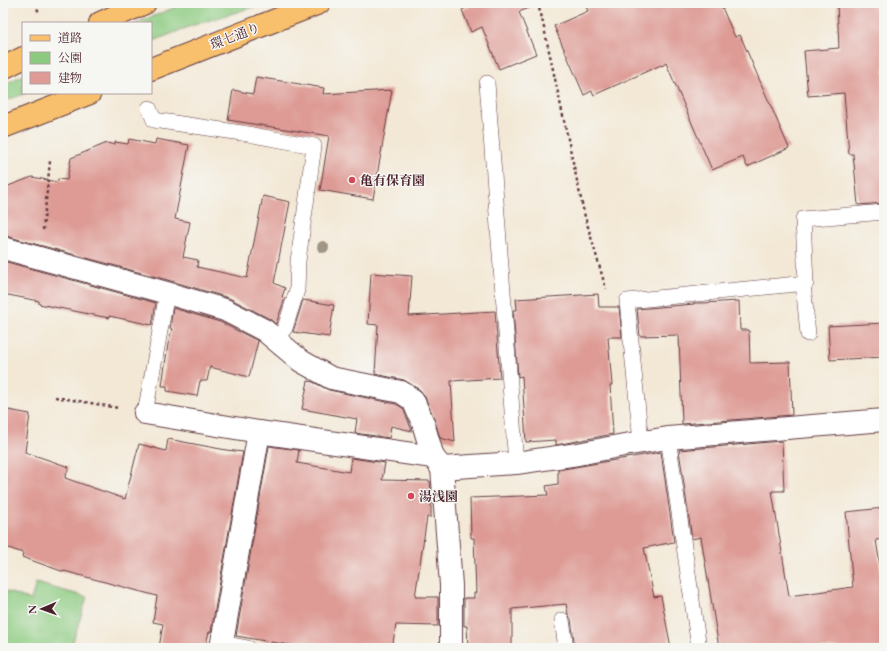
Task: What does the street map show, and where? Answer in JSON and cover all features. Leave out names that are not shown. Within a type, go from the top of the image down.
[{"type":"main road","points":[[102,22],[145,3]]},
{"type":"main road","name":"環七通り","points":[[152,69],[318,3]]},
{"type":"main road","points":[[3,68],[22,58]]},
{"type":"main road","points":[[3,127],[87,94]]},
{"type":"street","points":[[3,248],[225,310],[264,330],[301,361],[331,378],[401,392],[413,400],[437,462],[451,585],[451,648]]},
{"type":"street","points":[[146,413],[437,462],[516,463],[668,438],[884,420]]},
{"type":"street","points":[[221,646],[259,432]]},
{"type":"lane","points":[[487,82],[516,463]]},
{"type":"lane","points":[[149,108],[154,120],[242,133],[314,146],[298,261],[297,290],[285,328],[275,340]]},
{"type":"lane","points":[[808,334],[803,284],[806,283],[803,219],[884,212]]},
{"type":"lane","points":[[641,442],[627,300],[803,284]]},
{"type":"lane","points":[[146,413],[167,293]]},
{"type":"lane","points":[[668,438],[699,648]]},
{"type":"lane","points":[[562,620],[566,648]]},
{"type":"lane","points":[[221,646],[248,648]]},
{"type":"path","points":[[35,3],[39,13]]},
{"type":"path","points":[[537,3],[542,14],[584,213],[607,295]]},
{"type":"path","points":[[40,258],[50,161]]},
{"type":"path","points":[[55,397],[146,413]]},
{"type":"green space","points":[[186,3],[267,3],[191,26],[152,42],[152,22],[138,22]]},
{"type":"green space","points":[[22,76],[22,94],[23,94],[3,102],[3,85]]},
{"type":"green space","points":[[36,583],[87,597],[71,648],[3,648],[3,590],[31,600]]},
{"type":"building","points":[[471,3],[539,3],[519,12],[536,54],[499,69],[482,27],[471,32],[462,10],[472,5]]},
{"type":"building","points":[[584,3],[720,3],[735,37],[740,35],[789,148],[747,167],[743,157],[712,170],[666,63],[594,95],[592,91],[584,95],[554,26],[588,11]]},
{"type":"building","points":[[837,3],[884,3],[884,203],[858,205],[853,154],[849,154],[844,93],[808,96],[804,51],[839,48]]},
{"type":"building","points":[[256,77],[324,88],[323,94],[392,90],[373,199],[320,190],[329,136],[228,120],[233,90],[253,94]]},
{"type":"building","points":[[129,139],[155,144],[156,139],[189,145],[175,219],[190,222],[183,257],[198,260],[197,267],[247,278],[263,196],[290,202],[274,283],[285,288],[282,297],[285,298],[276,324],[270,319],[229,298],[3,236],[3,188],[32,177],[57,182],[58,179],[67,180],[71,158],[107,143],[115,145],[115,142],[128,144]]},
{"type":"building","points":[[3,261],[156,303],[152,325],[39,304],[39,301],[3,294]]},
{"type":"building","points":[[371,273],[412,276],[409,316],[495,311],[500,378],[451,381],[455,442],[440,438],[434,418],[424,395],[420,390],[404,380],[375,374],[378,325],[368,324]]},
{"type":"building","points":[[598,294],[599,307],[619,307],[622,337],[608,337],[612,385],[610,385],[613,434],[556,445],[556,440],[526,442],[522,376],[518,377],[513,310],[517,310],[516,299]]},
{"type":"building","points":[[303,300],[334,305],[329,337],[293,332]]},
{"type":"building","points":[[739,301],[740,330],[749,330],[750,363],[790,362],[792,415],[682,424],[679,335],[640,336],[637,309],[694,303]]},
{"type":"building","points":[[173,308],[220,322],[258,341],[249,377],[210,367],[207,381],[200,381],[197,396],[167,391],[167,386],[162,386],[168,344],[172,329],[170,328]]},
{"type":"building","points":[[884,323],[884,357],[830,360],[828,326]]},
{"type":"building","points":[[308,381],[329,390],[396,404],[403,408],[412,431],[391,426],[389,438],[355,433],[357,419],[302,409]]},
{"type":"building","points":[[3,409],[30,414],[25,452],[69,467],[65,478],[125,499],[139,444],[166,451],[168,439],[243,452],[211,632],[209,632],[205,648],[159,648],[163,624],[153,622],[157,596],[64,572],[22,557],[23,553],[3,546]]},
{"type":"building","points":[[782,441],[784,491],[772,491],[789,596],[853,587],[846,512],[884,508],[884,539],[876,540],[884,591],[884,648],[719,648],[701,537],[692,539],[679,450]]},
{"type":"building","points":[[269,446],[299,450],[297,463],[349,472],[351,458],[385,463],[382,480],[430,481],[431,517],[427,517],[415,597],[438,597],[438,626],[396,625],[392,648],[306,648],[236,636]]},
{"type":"building","points":[[661,452],[674,542],[644,548],[654,597],[661,596],[671,648],[575,648],[571,619],[568,614],[566,604],[512,609],[512,648],[468,648],[467,626],[464,626],[464,598],[474,598],[474,593],[476,593],[474,538],[471,538],[470,498],[548,495],[546,486],[558,484],[558,470]]},
{"type":"place","name":"亀有保育園","points":[[352,180]]},
{"type":"place","name":"湯浅園","points":[[411,496]]}]
